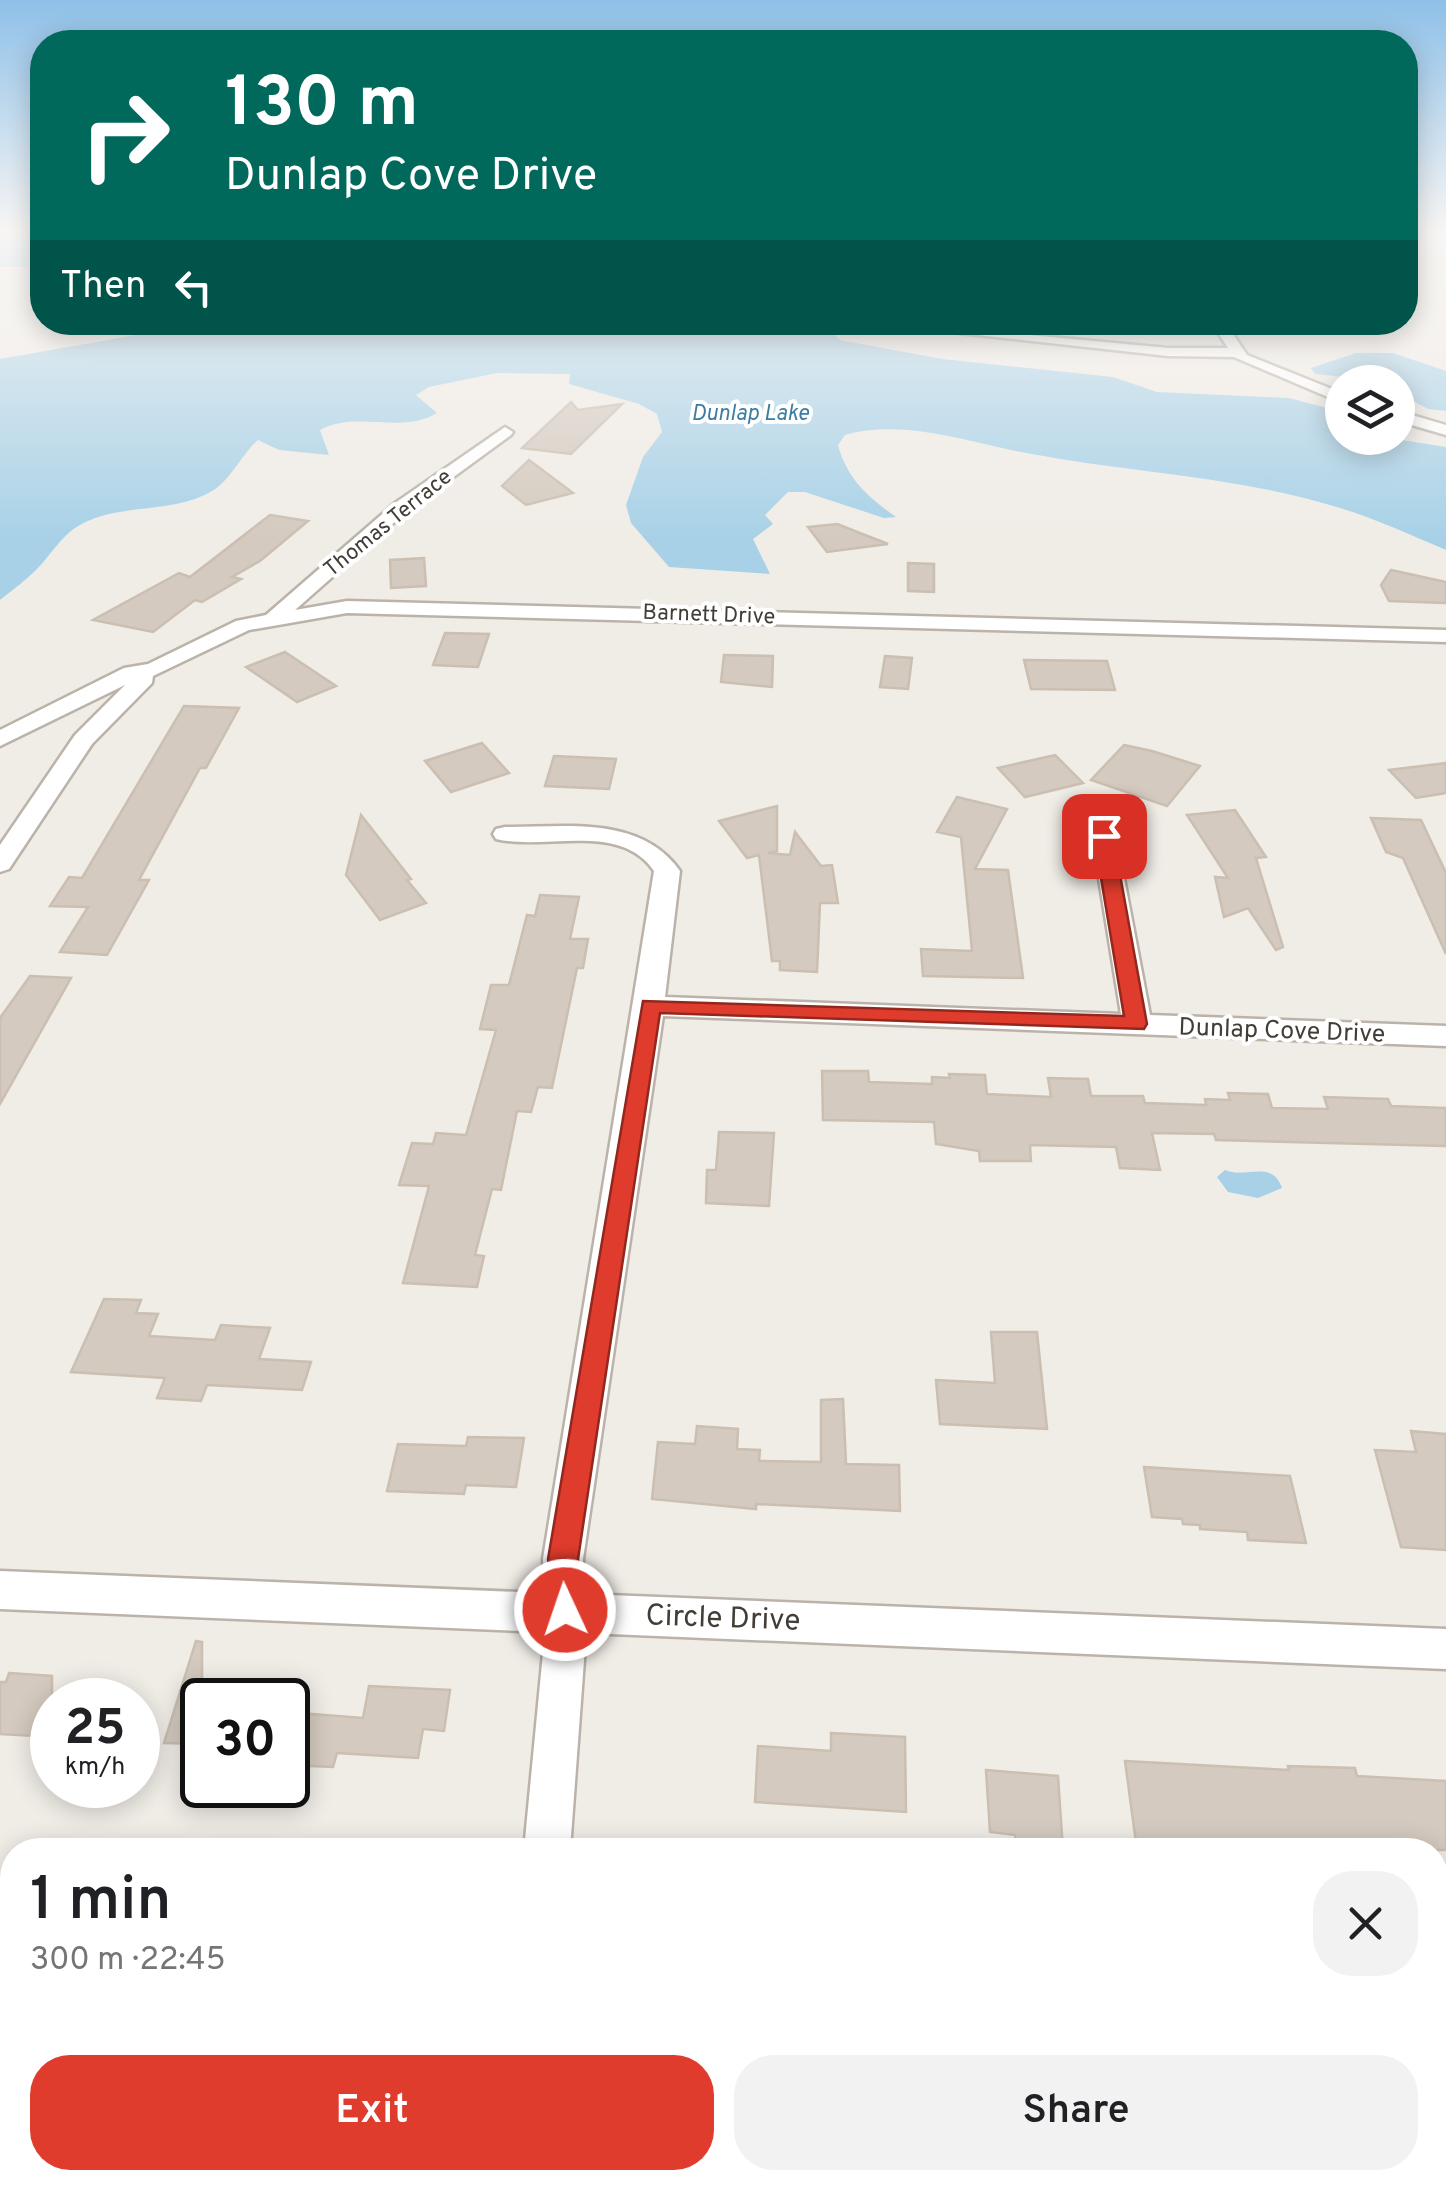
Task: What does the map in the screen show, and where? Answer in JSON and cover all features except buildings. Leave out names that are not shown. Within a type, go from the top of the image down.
[{"type":"street","points":[[987,335],[1168,352],[1237,354],[1325,391]]},
{"type":"street","points":[[1226,335],[1237,354]]},
{"type":"street","points":[[1415,421],[1446,430]]},
{"type":"street","name":"Thomas Terrace","points":[[274,618],[401,506],[505,432]]},
{"type":"street","name":"Barnett Drive","points":[[0,739],[132,673],[154,669],[242,625],[390,605],[1446,636]]},
{"type":"street","points":[[1,860],[83,740],[154,669]]},
{"type":"street","points":[[506,834],[613,837],[650,848],[662,858],[667,872],[650,1006],[563,1559],[565,1610],[548,1838]]},
{"type":"street","points":[[1104,836],[1136,1024]]},
{"type":"street","name":"Dunlap Cove Drive","points":[[650,1006],[1446,1036]]},
{"type":"street","name":"Circle Drive","points":[[0,1590],[1446,1648]]},
{"type":"water","name":"Dunlap Lake","points":[[136,335],[834,335],[840,340],[942,359],[1113,377],[1157,392],[1289,398],[1325,408],[1325,455],[1415,455],[1415,442],[1446,447],[1446,550],[1353,512],[1265,489],[1070,461],[939,434],[892,429],[868,431],[845,435],[838,445],[860,486],[896,517],[884,518],[805,492],[788,492],[765,515],[773,524],[753,539],[770,574],[669,567],[631,523],[626,505],[643,457],[662,432],[657,414],[639,404],[569,384],[570,374],[497,373],[429,387],[416,395],[437,413],[423,419],[349,422],[320,430],[329,455],[279,450],[258,440],[212,491],[179,503],[110,514],[78,526],[32,574],[0,600],[0,359]]},
{"type":"water","points":[[1356,353],[1393,353],[1446,371],[1446,411],[1428,409],[1415,402],[1415,365],[1325,365],[1325,375],[1315,374],[1311,368]]},
{"type":"water","points":[[1225,1170],[1272,1174],[1282,1188],[1258,1198],[1228,1192],[1217,1177]]},
{"type":"route","points":[[565,1610],[563,1559],[650,1006],[1136,1024],[1104,836]]}]
